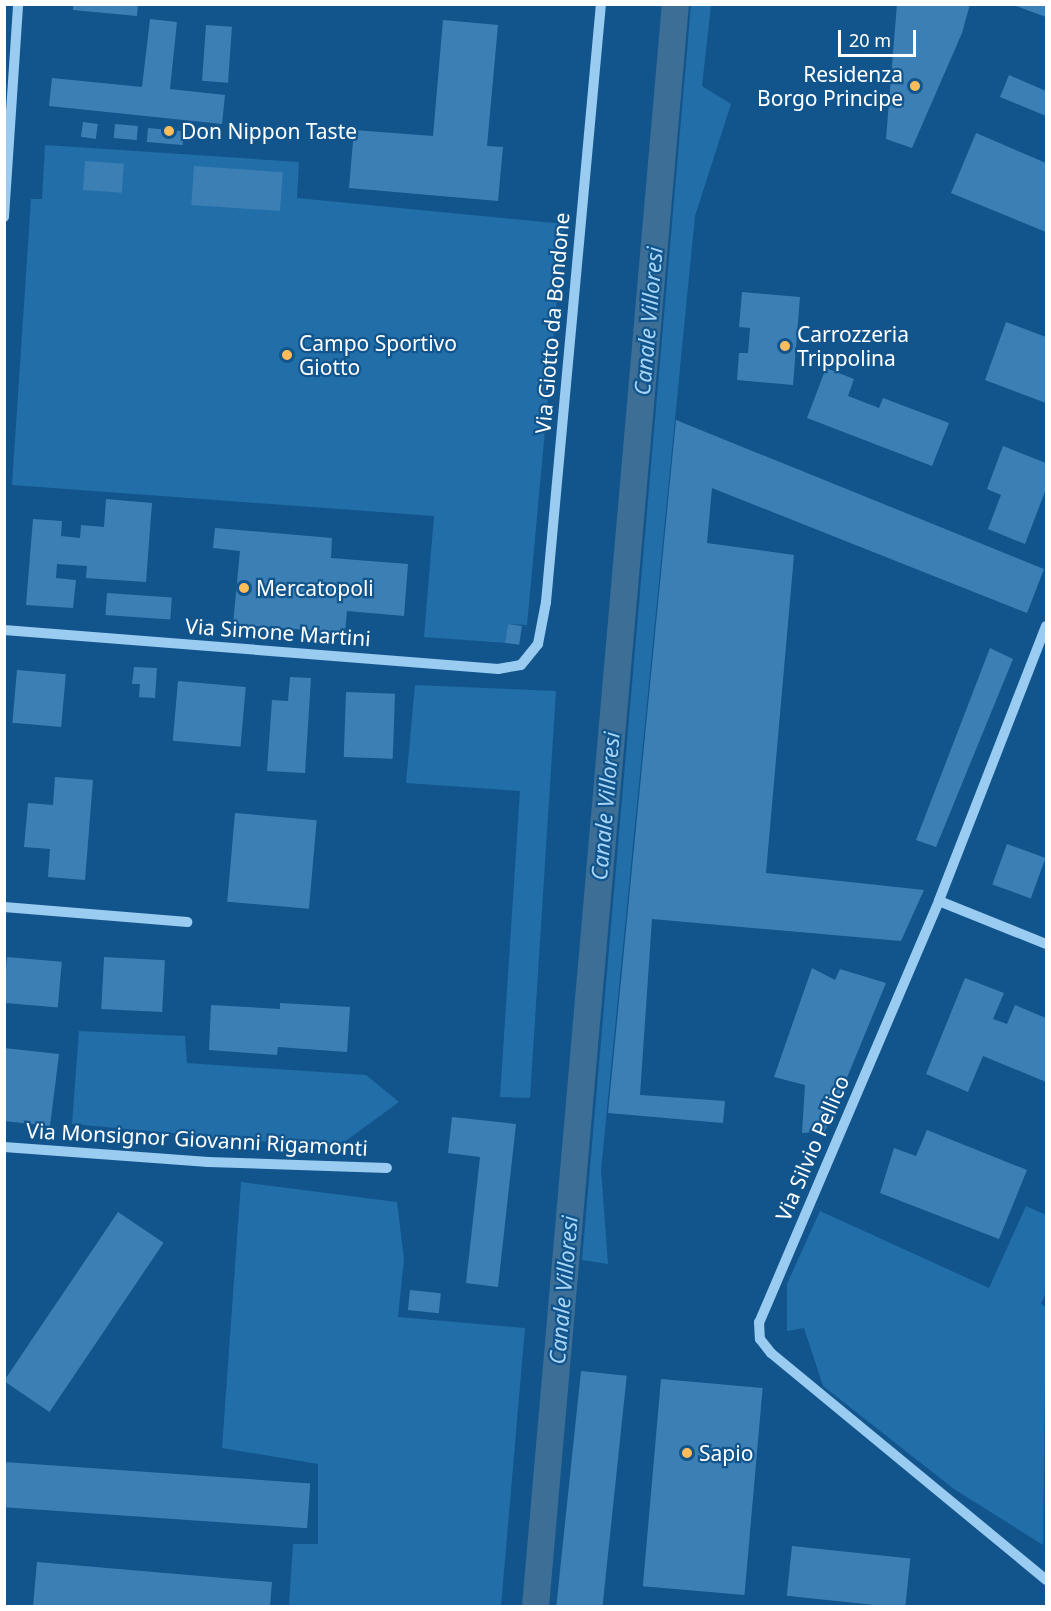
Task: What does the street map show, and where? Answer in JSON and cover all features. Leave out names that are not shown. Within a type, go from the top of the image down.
[{"type":"street","points":[[4,217],[18,4]]},
{"type":"street","name":"Via Giotto da Bondone","points":[[538,644],[547,592],[602,4]]},
{"type":"street","name":"Via Silvio Pellico","points":[[1047,626],[939,901],[763,1313],[760,1339],[771,1353],[1047,1580]]},
{"type":"street","name":"Via Simone Martini","points":[[4,630],[498,669],[521,665],[538,644]]},
{"type":"street","points":[[939,901],[1047,944]]},
{"type":"street","points":[[4,907],[187,922]]},
{"type":"street","name":"Via Monsignor Giovanni Rigamonti","points":[[4,1148],[208,1162],[387,1168]]},
{"type":"shaded area","points":[[691,5],[711,5],[702,86],[731,104],[695,216],[601,1170],[608,1264],[582,1260]]},
{"type":"shaded area","name":"Campo Sportivo Giotto","points":[[45,145],[299,162],[297,198],[564,224],[527,625],[508,624],[506,643],[424,637],[434,516],[12,485],[31,199],[42,199]]},
{"type":"shaded area","points":[[415,685],[556,691],[530,1098],[500,1097],[520,791],[406,783]]},
{"type":"shaded area","points":[[79,1031],[185,1036],[187,1063],[366,1075],[399,1102],[336,1148],[72,1124]]},
{"type":"shaded area","points":[[241,1182],[397,1202],[404,1259],[398,1317],[525,1328],[501,1606],[289,1606],[293,1544],[318,1544],[318,1464],[222,1448]]},
{"type":"shaded area","points":[[1026,1206],[1046,1215],[1046,1292],[1041,1304],[1046,1307],[1043,1545],[954,1489],[823,1386],[804,1328],[787,1331],[787,1284],[820,1211],[989,1288]]},
{"type":"building","points":[[73,4],[138,4],[137,16],[73,10]]},
{"type":"building","name":"Residenza Borgo Principe","points":[[897,4],[970,4],[962,33],[912,148],[886,139]]},
{"type":"building","points":[[1046,4],[1046,17],[1013,5]]},
{"type":"building","points":[[150,19],[177,22],[170,89],[225,95],[222,124],[49,106],[52,78],[142,87]]},
{"type":"building","points":[[443,20],[498,25],[487,146],[503,147],[498,201],[349,188],[354,130],[433,136]]},
{"type":"building","points":[[206,25],[232,27],[228,83],[202,81]]},
{"type":"building","points":[[1009,75],[1046,91],[1046,116],[1000,97]]},
{"type":"building","points":[[83,122],[98,124],[96,139],[81,137]]},
{"type":"building","points":[[115,124],[138,126],[137,140],[114,138]]},
{"type":"building","points":[[148,128],[184,131],[183,145],[147,142]]},
{"type":"building","points":[[976,133],[1046,163],[1046,232],[951,193]]},
{"type":"building","points":[[85,161],[124,164],[122,193],[83,190]]},
{"type":"building","points":[[194,166],[283,172],[280,211],[191,205]]},
{"type":"building","points":[[742,292],[800,297],[793,385],[737,380],[739,353],[748,353],[750,328],[739,327]]},
{"type":"building","points":[[1006,322],[1046,337],[1046,403],[985,380]]},
{"type":"building","points":[[826,368],[854,379],[848,396],[879,408],[883,398],[949,423],[932,466],[807,418]]},
{"type":"building","points":[[676,420],[1044,569],[1027,613],[712,488],[707,543],[794,555],[766,873],[924,890],[901,941],[652,919],[640,1095],[725,1101],[723,1123],[608,1113]]},
{"type":"building","points":[[1003,446],[1046,463],[1046,489],[1025,544],[988,529],[1001,495],[987,489]]},
{"type":"building","points":[[106,499],[152,503],[146,582],[86,578],[87,566],[57,564],[56,578],[76,580],[73,608],[26,605],[33,519],[62,521],[61,536],[80,538],[81,525],[104,527]]},
{"type":"building","points":[[215,528],[332,538],[331,558],[408,564],[404,616],[347,611],[345,633],[233,624],[240,551],[213,548]]},
{"type":"building","points":[[107,593],[172,598],[170,619],[105,615]]},
{"type":"building","points":[[508,624],[522,626],[519,645],[505,643]]},
{"type":"building","points":[[990,648],[1013,659],[936,847],[916,840]]},
{"type":"building","points":[[134,667],[157,668],[155,698],[139,697],[140,684],[132,684]]},
{"type":"building","points":[[17,670],[66,674],[61,727],[12,723]]},
{"type":"building","points":[[290,677],[311,678],[305,773],[267,771],[272,700],[288,701]]},
{"type":"building","points":[[178,681],[246,687],[241,747],[173,741]]},
{"type":"building","points":[[346,692],[395,694],[393,759],[344,757]]},
{"type":"building","points":[[55,777],[93,780],[85,880],[48,877],[50,849],[24,847],[28,803],[53,805]]},
{"type":"building","points":[[235,813],[317,820],[309,909],[227,902]]},
{"type":"building","points":[[1007,844],[1046,858],[1031,898],[992,884]]},
{"type":"building","points":[[7,957],[62,962],[58,1008],[4,1003]]},
{"type":"building","points":[[104,957],[165,960],[162,1012],[101,1009]]},
{"type":"building","points":[[812,968],[835,980],[840,969],[886,983],[825,1131],[802,1133],[805,1085],[774,1077]]},
{"type":"building","points":[[965,978],[1004,993],[993,1019],[1007,1024],[1015,1005],[1046,1018],[1046,1082],[983,1056],[968,1092],[926,1074]]},
{"type":"building","points":[[280,1003],[350,1007],[347,1052],[278,1047],[277,1055],[209,1050],[211,1005],[280,1009]]},
{"type":"building","points":[[4,1048],[59,1054],[50,1126],[4,1121]]},
{"type":"building","points":[[452,1117],[516,1124],[498,1287],[466,1283],[480,1157],[448,1153]]},
{"type":"building","points":[[927,1130],[1027,1170],[999,1239],[880,1193],[894,1148],[916,1156]]},
{"type":"building","points":[[118,1212],[164,1243],[50,1412],[4,1381]]},
{"type":"building","points":[[410,1290],[441,1293],[439,1313],[408,1310]]},
{"type":"building","points":[[581,1371],[627,1376],[603,1606],[556,1606]]},
{"type":"building","points":[[661,1379],[763,1388],[744,1595],[643,1586]]},
{"type":"building","points":[[4,1462],[310,1483],[307,1528],[4,1507]]},
{"type":"building","points":[[792,1546],[910,1558],[905,1606],[787,1596]]},
{"type":"building","points":[[37,1562],[272,1582],[270,1606],[33,1606]]},
{"type":"waterway","name":"Canale Villoresi","points":[[535,1606],[675,4]]},
{"type":"place","name":"Residenza Borgo Principe","points":[[915,86]]},
{"type":"place","name":"Don Nippon Taste","points":[[169,131]]},
{"type":"place","name":"Carrozzeria Trippolina","points":[[785,346]]},
{"type":"place","name":"Campo Sportivo Giotto","points":[[287,355]]},
{"type":"place","name":"Mercatopoli","points":[[244,588]]},
{"type":"place","name":"Sapio","points":[[687,1453]]}]
